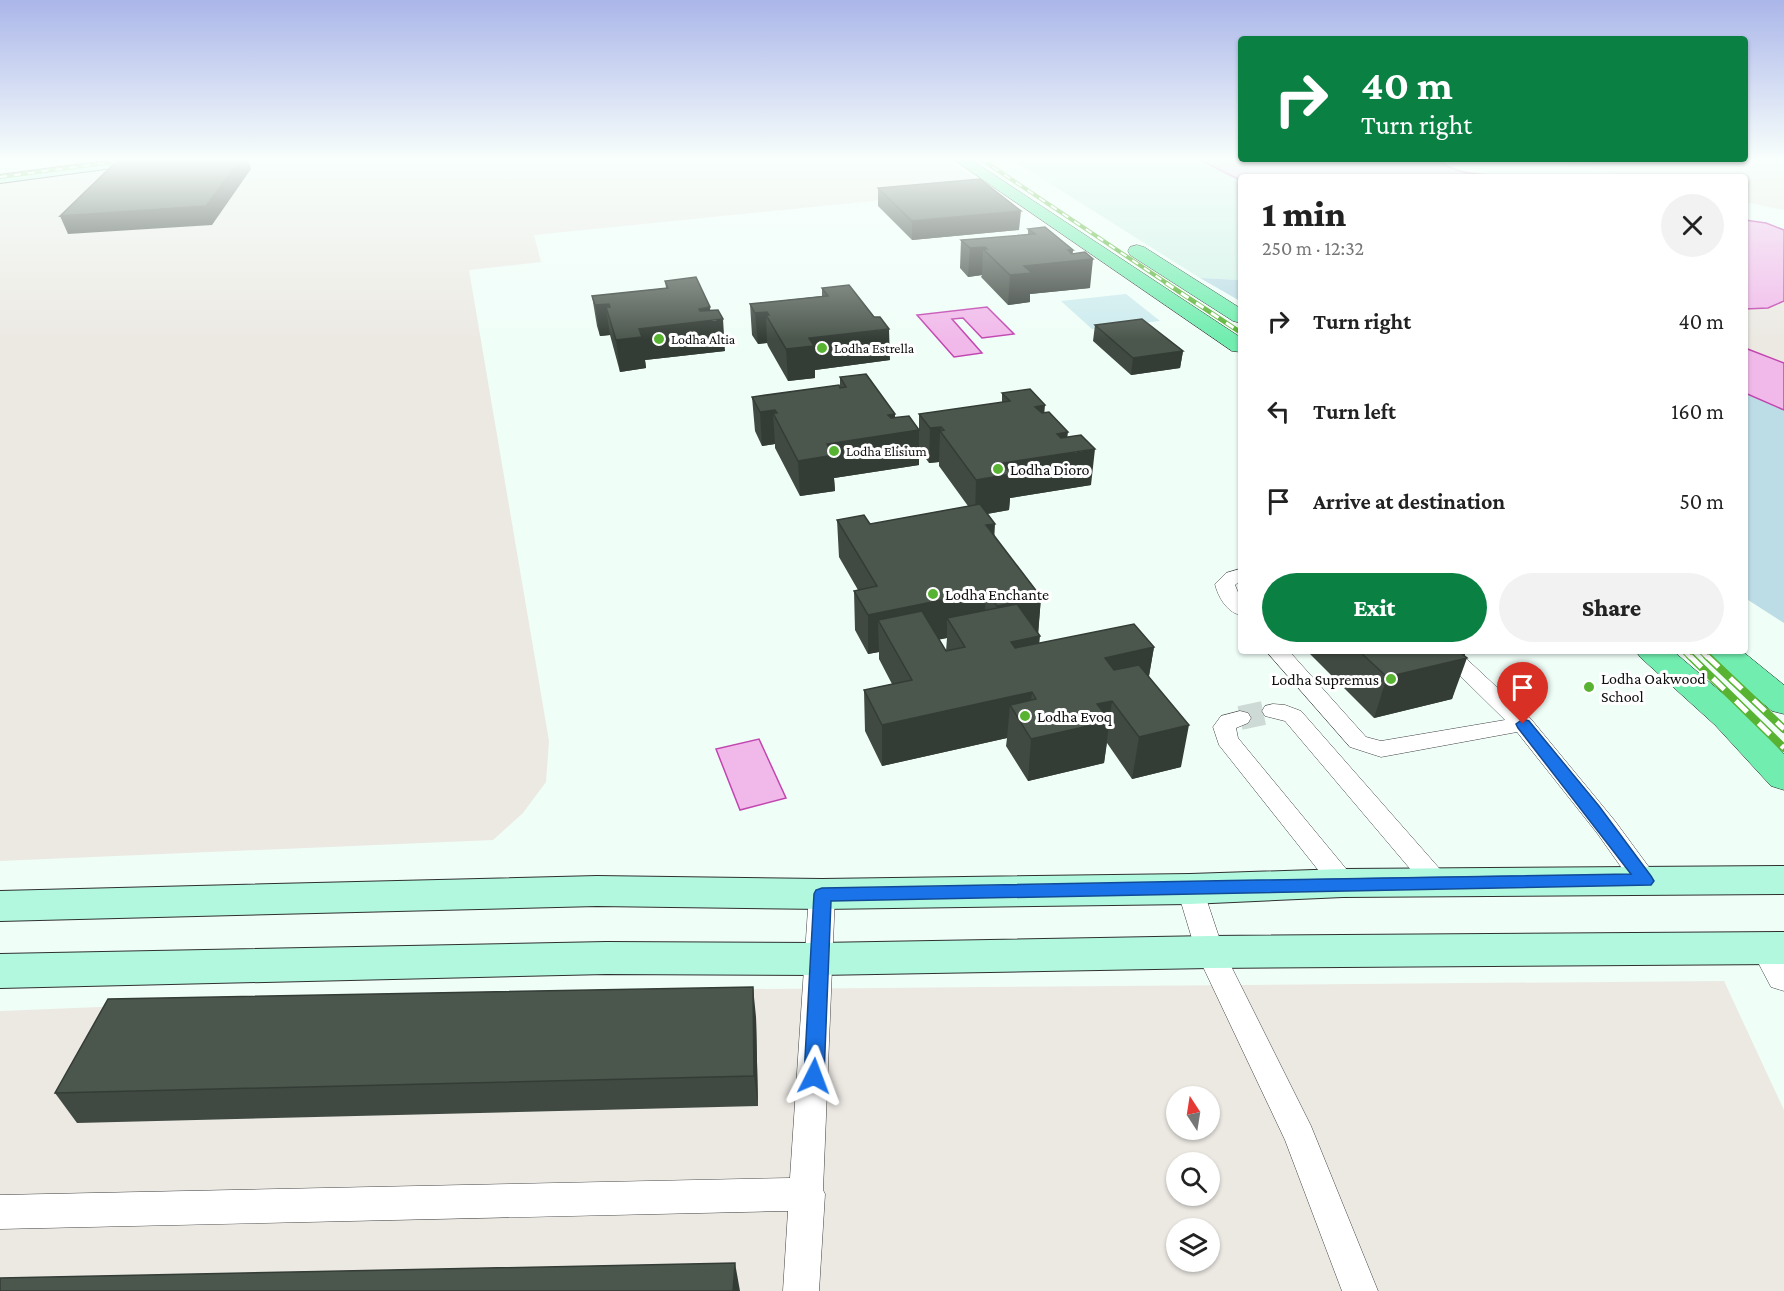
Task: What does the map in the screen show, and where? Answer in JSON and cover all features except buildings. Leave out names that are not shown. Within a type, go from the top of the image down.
[{"type":"main road","points":[[1050,219],[1238,345]]},
{"type":"main road","points":[[1122,242],[1238,315]]},
{"type":"main road","points":[[1656,654],[1728,717],[1784,777]]},
{"type":"main road","points":[[1725,654],[1784,703]]},
{"type":"main road","points":[[0,906],[597,891],[822,894],[1190,889],[1343,883],[1784,880]]},
{"type":"main road","points":[[0,971],[606,958],[819,959],[1210,952],[1779,958]]},
{"type":"street","points":[[1238,576],[1225,584],[1227,594],[1238,607]]},
{"type":"street","points":[[1281,654],[1358,742],[1381,749],[1523,724]]},
{"type":"street","points":[[1449,654],[1523,724],[1593,810],[1645,881]]},
{"type":"street","points":[[1273,711],[1285,712],[1293,716],[1437,882]]},
{"type":"street","points":[[1240,718],[1229,721],[1224,727],[1227,741],[1343,883]]},
{"type":"street","points":[[1190,889],[1210,952],[1300,1137],[1360,1291]]},
{"type":"street","points":[[801,1291],[808,1194],[822,894]]},
{"type":"street","points":[[0,1212],[808,1194]]},
{"type":"shaded area","points":[[0,219],[691,219],[534,235],[541,262],[469,270],[549,741],[546,782],[523,813],[493,840],[0,861]]},
{"type":"shaded area","points":[[1748,220],[1766,223],[1784,230],[1784,301],[1768,308],[1748,309]]},
{"type":"shaded area","points":[[1784,262],[1784,363],[1748,349],[1748,270]]},
{"type":"shaded area","points":[[1200,278],[1238,280],[1238,300]]},
{"type":"shaded area","points":[[1126,294],[1160,321],[1092,329],[1061,301]]},
{"type":"shaded area","points":[[987,307],[1014,334],[982,338],[963,318],[952,319],[982,353],[954,357],[917,315]]},
{"type":"shaded area","points":[[1748,349],[1784,363],[1784,410],[1748,394]]},
{"type":"shaded area","points":[[1748,395],[1784,409],[1784,623],[1748,600]]},
{"type":"shaded area","points":[[759,739],[786,798],[740,810],[716,749]]},
{"type":"shaded area","points":[[1724,981],[1784,1110],[1784,1291],[0,1291],[0,1011],[503,991]]},
{"type":"green space","points":[[1107,219],[1238,219],[1238,280],[1200,278]]},
{"type":"tunnel","points":[[1240,718],[1273,711]]},
{"type":"railway","points":[[1071,219],[1168,284]]},
{"type":"railway","points":[[1166,283],[1238,331]]},
{"type":"railway","points":[[1687,654],[1691,658]]},
{"type":"railway","points":[[1704,654],[1708,658]]},
{"type":"railway","points":[[1690,656],[1784,748]]},
{"type":"railway","points":[[1707,656],[1784,729]]},
{"type":"place","name":"Lodha Altia","points":[[659,339]]},
{"type":"place","name":"Lodha Estrella","points":[[822,348]]},
{"type":"place","name":"Lodha Elisium","points":[[834,451]]},
{"type":"place","name":"Lodha Dioro","points":[[998,469]]},
{"type":"place","name":"Lodha Enchante","points":[[933,594]]},
{"type":"place","name":"Lodha Supremus","points":[[1391,679]]},
{"type":"place","name":"Lodha Oakwood School","points":[[1589,687]]},
{"type":"place","name":"Lodha Evoq","points":[[1025,716]]},
{"type":"route","points":[[814,1076],[822,894],[1190,889],[1343,883],[1645,881],[1593,810],[1523,724]]}]
